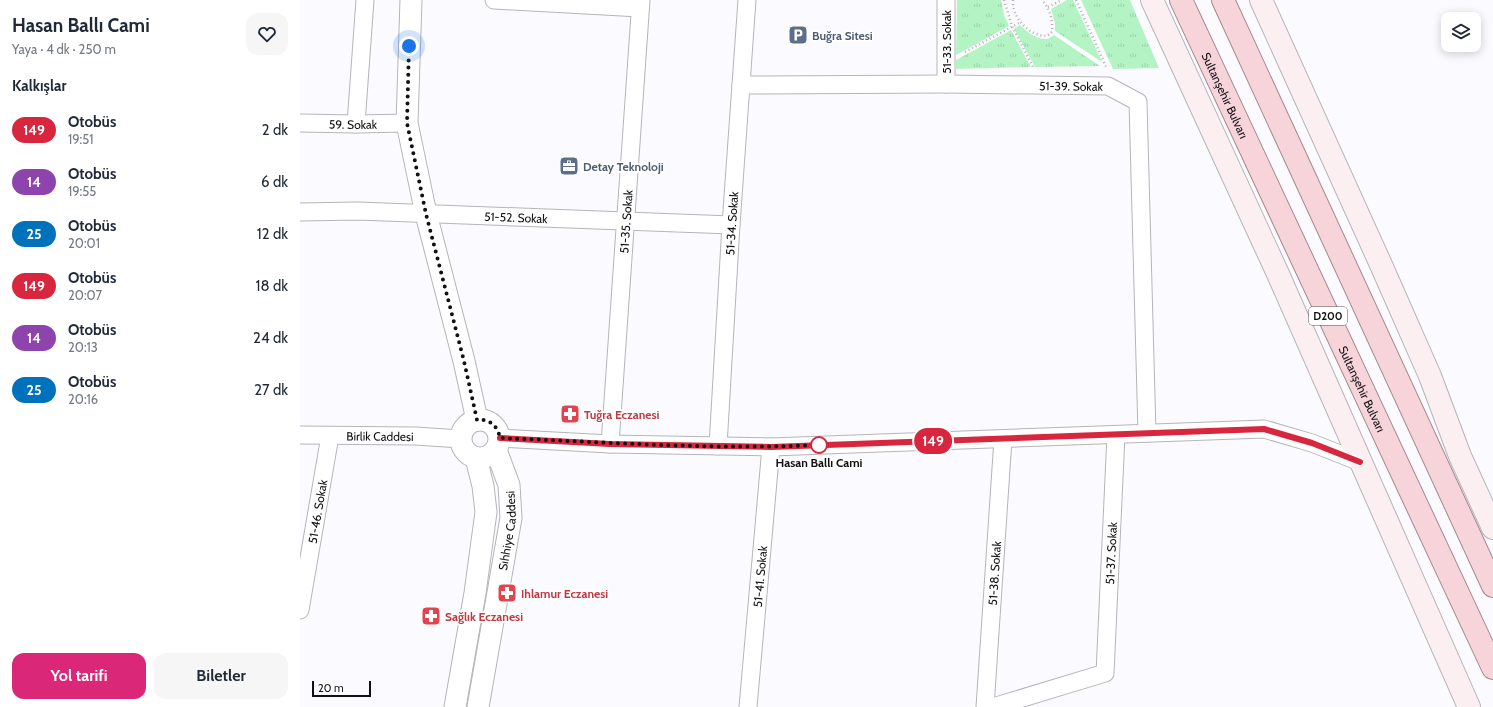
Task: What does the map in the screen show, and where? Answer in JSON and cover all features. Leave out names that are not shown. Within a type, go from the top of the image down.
[{"type":"highway","name":"Sultanşehir Bulvarı","points":[[1181,0],[1493,668]]},
{"type":"highway","name":"D200","points":[[1223,0],[1493,586]]},
{"type":"main road","points":[[1152,0],[1278,274],[1469,707]]},
{"type":"main road","points":[[1261,0],[1430,376],[1460,456],[1493,528]]},
{"type":"street","points":[[356,124],[365,0]]},
{"type":"street","points":[[411,0],[407,123],[426,214],[464,361],[477,420]]},
{"type":"street","points":[[494,0],[641,4]]},
{"type":"street","name":"51-34. Sokak","points":[[718,446],[731,225],[747,0]]},
{"type":"street","name":"51-33. Sokak","points":[[946,0],[946,84]]},
{"type":"street","name":"51-35. Sokak","points":[[610,444],[641,4]]},
{"type":"street","name":"51-39. Sokak","points":[[741,85],[946,84],[1108,86],[1138,102],[1147,433]]},
{"type":"street","name":"59. Sokak","points":[[300,123],[407,123]]},
{"type":"street","name":"51-52. Sokak","points":[[300,212],[426,214],[731,225]]},
{"type":"street","points":[[477,420],[486,420],[499,432],[498,444],[493,453],[486,457],[476,458],[468,454],[464,451],[461,439],[461,433],[468,423],[477,420]]},
{"type":"street","points":[[498,444],[610,444],[771,447],[1264,429],[1312,443],[1360,462]]},
{"type":"street","name":"Birlik Caddesi","points":[[300,435],[415,436],[461,439]]},
{"type":"street","name":"51-37. Sokak","points":[[993,707],[1105,673],[1116,435]]},
{"type":"street","name":"51-46. Sokak","points":[[300,610],[330,436]]},
{"type":"street","name":"51-38. Sokak","points":[[985,707],[1003,439]]},
{"type":"street","name":"Sıhhiye Caddesi","points":[[478,707],[511,518],[509,485],[498,444]]},
{"type":"street","name":"51-41. Sokak","points":[[748,707],[771,447]]},
{"type":"street","name":"Sıhhiye Caddesi","points":[[455,707],[475,593],[486,512],[483,486],[476,458]]},
{"type":"path","points":[[1004,0],[1012,26],[1035,71]]},
{"type":"path","points":[[1013,0],[1015,15],[1020,22],[1032,32],[1042,36],[1050,35],[1052,32],[1052,23],[1048,7],[1042,0]]},
{"type":"path","points":[[1048,7],[1062,0]]},
{"type":"path","points":[[1076,0],[1108,70],[1100,70]]},
{"type":"path","points":[[946,62],[1020,22]]},
{"type":"green space","points":[[957,0],[1001,0],[1004,15],[1009,26],[956,55]]},
{"type":"green space","points":[[1067,0],[1073,0],[1102,62],[1055,31],[1055,23],[1051,9]]},
{"type":"green space","points":[[1081,0],[1130,0],[1159,68],[1113,69]]},
{"type":"green space","points":[[1020,25],[1036,37],[1048,39],[1054,35],[1100,66],[1035,67],[1014,29]]},
{"type":"green space","points":[[1011,30],[1031,67],[956,69],[956,60]]},
{"type":"bus line","name":"149","points":[[500,438],[610,444],[771,447],[1264,429],[1312,443],[1360,462]]},
{"type":"place","name":"Buğra Sitesi","points":[[798,35]]},
{"type":"place","name":"Detay Teknoloji","points":[[569,166]]},
{"type":"place","name":"Tuğra Eczanesi","points":[[570,414]]},
{"type":"place","name":"Hasan Ballı Cami","points":[[819,445]]},
{"type":"place","name":"Ihlamur Eczanesi","points":[[507,593]]},
{"type":"place","name":"Sağlık Eczanesi","points":[[431,616]]},
{"type":"route","points":[[409,46],[407,123],[426,214],[464,361],[477,420],[486,420],[491,423],[496,427],[500,438],[610,444],[771,447],[819,445]]}]
